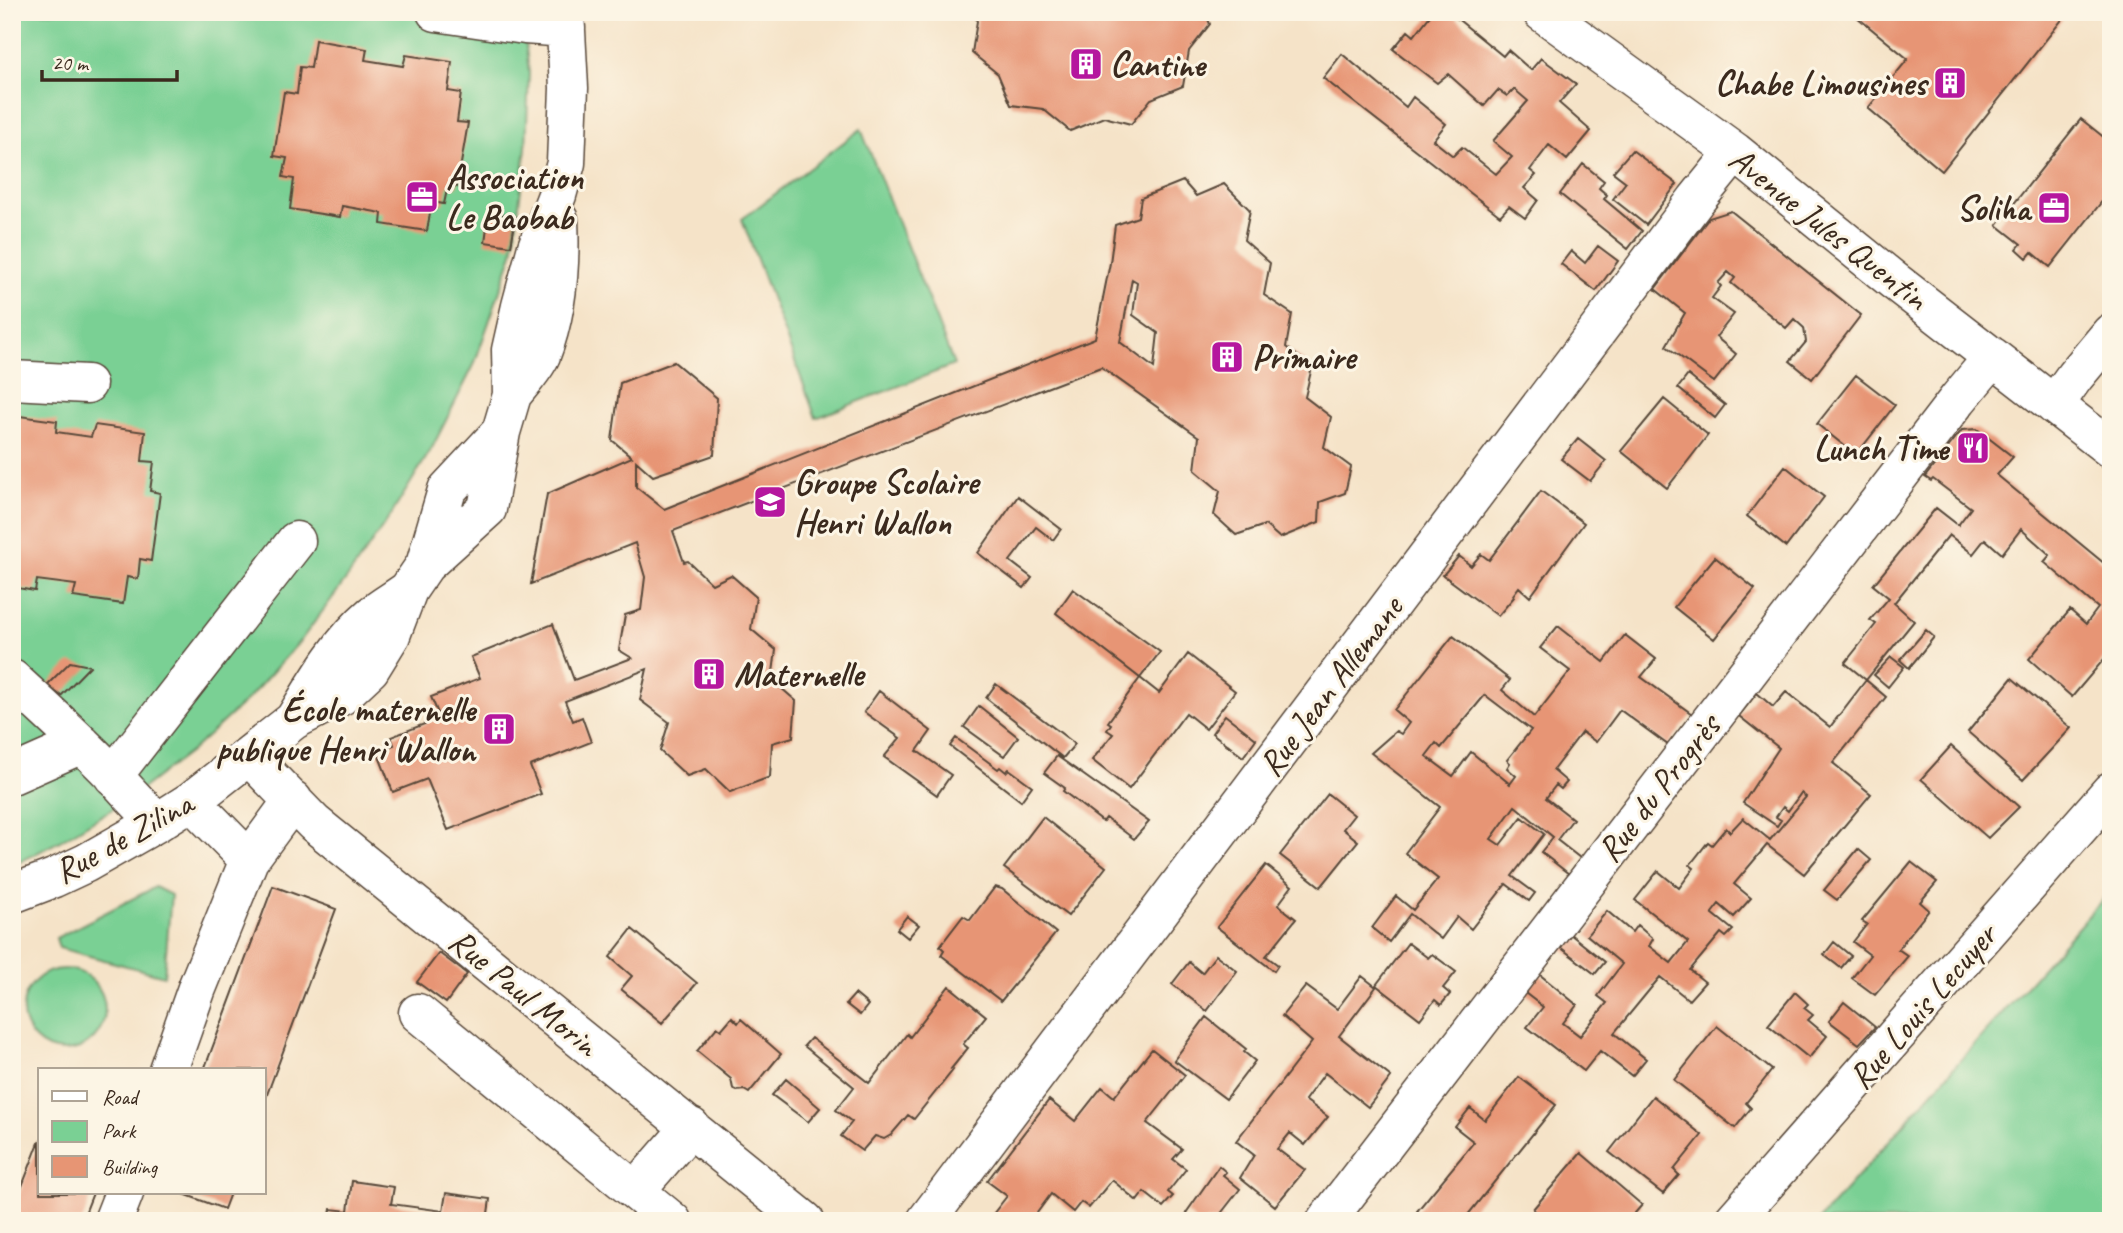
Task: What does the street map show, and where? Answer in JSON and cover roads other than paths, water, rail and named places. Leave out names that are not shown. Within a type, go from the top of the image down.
[{"type":"street","points":[[436,12],[525,25],[566,20]]},
{"type":"street","name":"Avenue Jules Quentin","points":[[1542,12],[1735,152],[1893,280],[2111,449]]},
{"type":"street","name":"Rue de Zilina","points":[[12,894],[86,863],[158,822],[191,801],[293,720],[341,696],[370,669],[391,635],[416,578],[447,490],[501,432],[512,395],[540,358],[552,313],[561,249],[557,195],[567,151],[569,88],[566,20]]},
{"type":"street","name":"Rue Jean Allemane","points":[[926,1221],[1735,152]]},
{"type":"street","points":[[2054,405],[2111,333]]},
{"type":"street","name":"Rue du Progrès","points":[[1325,1221],[1949,410],[1993,357]]},
{"type":"street","points":[[12,380],[88,384]]},
{"type":"street","points":[[113,776],[296,541]]},
{"type":"street","points":[[12,679],[82,744],[135,802],[158,822]]},
{"type":"street","points":[[12,775],[82,744]]},
{"type":"street","name":"Rue Paul Morin","points":[[249,756],[314,822],[805,1221]]},
{"type":"street","name":"Rue Louis Lecuyer","points":[[1734,1221],[2111,792]]},
{"type":"street","points":[[169,1068],[197,988],[249,860],[293,800]]},
{"type":"street","points":[[191,801],[249,860]]},
{"type":"street","points":[[418,1013],[672,1221]]},
{"type":"street","points":[[636,1190],[691,1127]]},
{"type":"street","points":[[113,1221],[124,1194]]},
{"type":"place","name":"Cantine","points":[[1086,64]]},
{"type":"place","name":"Chabe Limousines","points":[[1950,83]]},
{"type":"place","name":"Association Le Baobab","points":[[422,197]]},
{"type":"place","name":"Soliha","points":[[2054,208]]},
{"type":"place","name":"Primaire","points":[[1227,357]]},
{"type":"place","name":"Lunch Time","points":[[1973,448]]},
{"type":"place","name":"Groupe Scolaire Henri Wallon","points":[[770,502]]},
{"type":"place","name":"Maternelle","points":[[709,674]]},
{"type":"place","name":"École maternelle publique Henri Wallon","points":[[499,729]]}]
